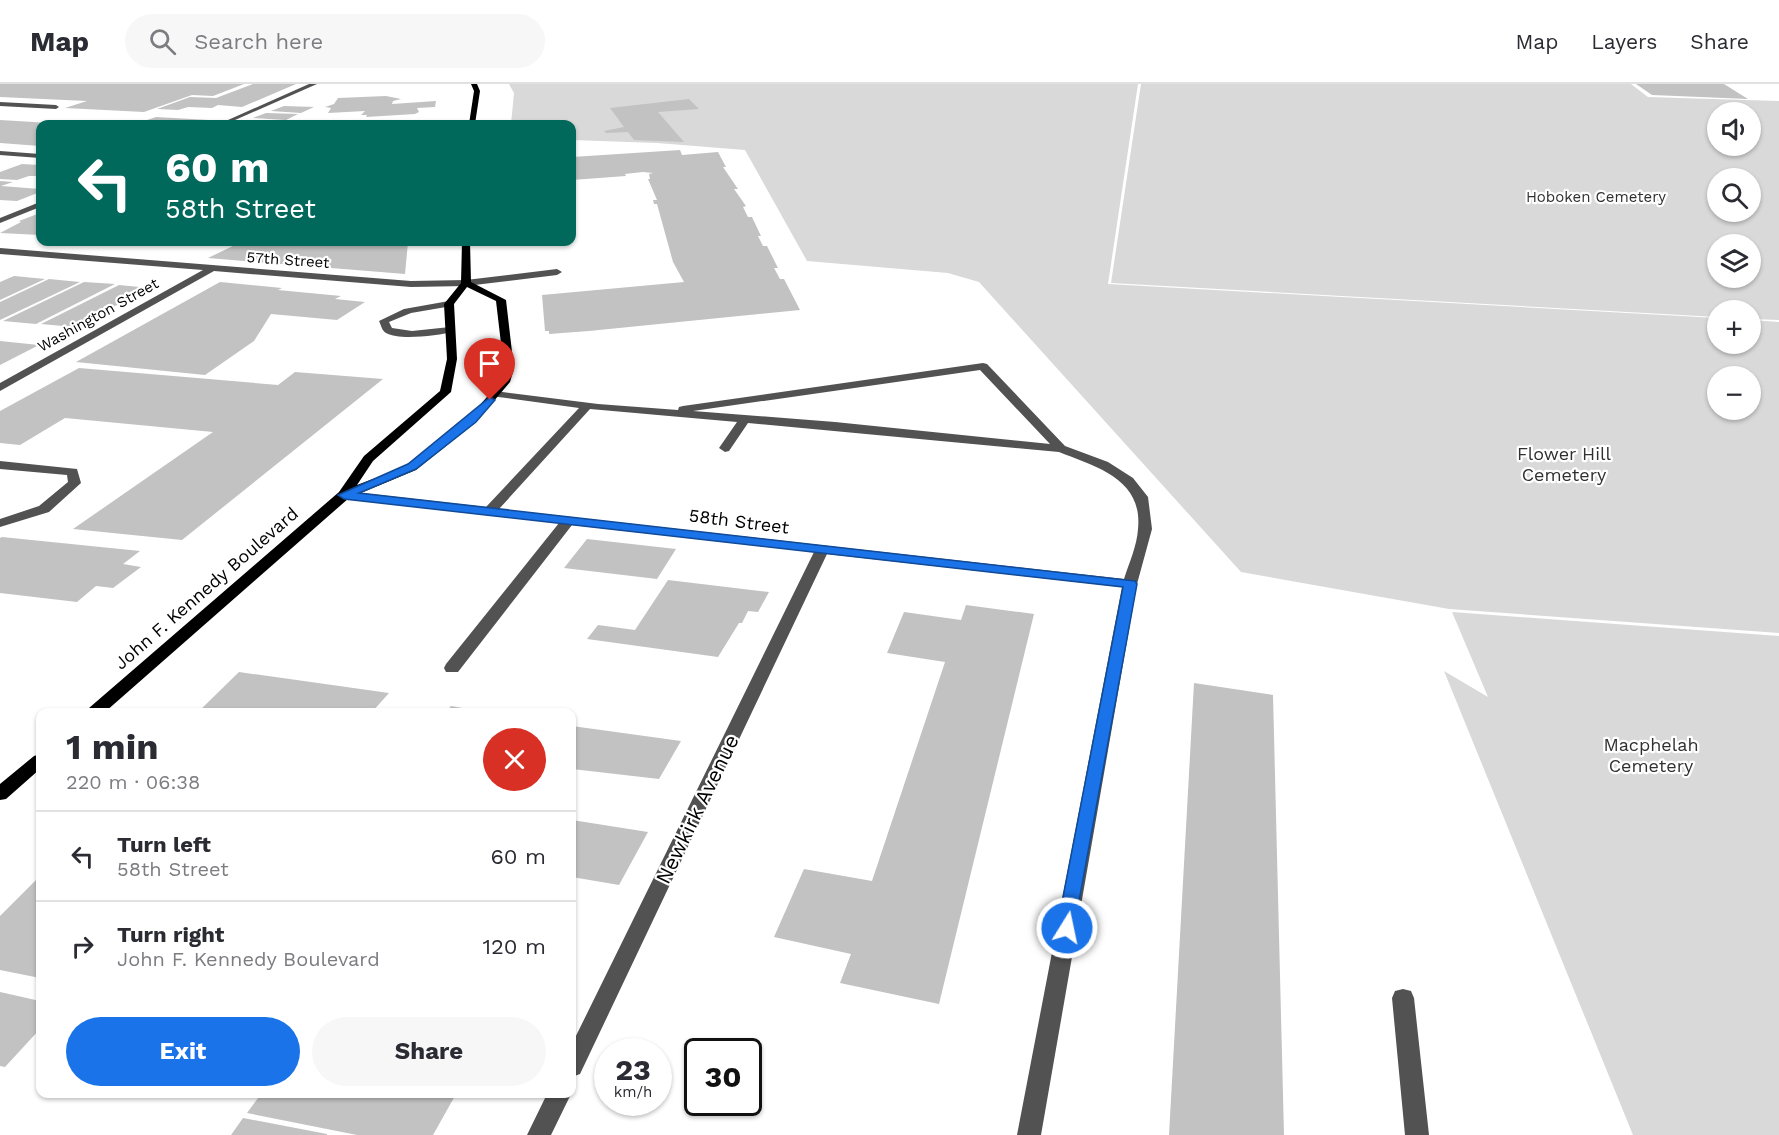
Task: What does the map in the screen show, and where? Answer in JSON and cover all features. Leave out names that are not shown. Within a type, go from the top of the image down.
[{"type":"main road","points":[[473,120],[477,92],[474,84]]},
{"type":"main road","points":[[449,304],[466,283],[466,246]]},
{"type":"main road","name":"John F. Kennedy Boulevard","points":[[344,495],[412,467],[472,420],[506,380],[509,369],[501,300],[466,283]]},
{"type":"main road","name":"John F. Kennedy Boulevard","points":[[100,708],[344,495],[368,459],[446,392],[452,359],[449,304]]},
{"type":"main road","points":[[0,794],[36,763]]},
{"type":"street","points":[[231,120],[314,84]]},
{"type":"street","points":[[0,104],[56,107]]},
{"type":"street","points":[[0,153],[36,156]]},
{"type":"street","points":[[0,221],[36,206]]},
{"type":"street","name":"57th Street","points":[[0,251],[411,284],[466,283],[557,272]]},
{"type":"street","name":"Washington Street","points":[[0,388],[211,269]]},
{"type":"street","points":[[449,304],[397,313],[384,321],[388,331],[412,334],[450,330]]},
{"type":"street","points":[[658,412],[982,366],[1061,449]]},
{"type":"street","points":[[495,394],[587,406],[835,426],[1061,449],[1104,465],[1128,482],[1141,497],[1145,529],[1130,584],[1029,1135]]},
{"type":"street","points":[[489,512],[587,406]]},
{"type":"street","points":[[725,448],[744,420]]},
{"type":"street","points":[[0,465],[73,472],[75,483],[44,509],[0,523]]},
{"type":"street","name":"58th Street","points":[[344,495],[1130,584]]},
{"type":"street","points":[[452,668],[568,521]]},
{"type":"street","name":"Newkirk Avenue","points":[[576,1059],[822,550]]},
{"type":"street","points":[[1403,998],[1417,1135]]},
{"type":"street","points":[[539,1135],[557,1098]]},
{"type":"green space","name":"Flower Hill Cemetery","points":[[509,84],[1138,84],[1108,284],[1707,317],[1707,354],[1761,354],[1761,321],[1779,322],[1779,633],[1449,609],[1241,572],[979,282],[948,273],[807,261],[745,150],[657,143],[576,140],[576,120],[511,120],[514,93]]},
{"type":"green space","name":"Hoboken Cemetery","points":[[1141,84],[1631,84],[1648,97],[1779,101],[1779,320],[1761,319],[1761,300],[1707,300],[1707,316],[1111,283]]},
{"type":"green space","name":"Macphelah Cemetery","points":[[1452,612],[1779,636],[1779,1135],[1633,1135],[1444,671],[1488,697]]},
{"type":"building","points":[[0,84],[244,84],[213,96],[192,95],[144,112],[65,108],[87,101],[0,97]]},
{"type":"building","points":[[253,84],[296,84],[242,107],[218,105],[212,108],[157,109],[190,97],[216,98]]},
{"type":"building","points":[[1636,84],[1724,84],[1748,99],[1652,95]]},
{"type":"building","points":[[386,96],[401,99],[393,101],[392,104],[436,101],[435,107],[417,108],[419,112],[415,114],[366,117],[367,115],[361,115],[365,111],[328,113],[331,108],[325,107],[334,104],[338,98]]},
{"type":"building","points":[[689,99],[699,109],[658,112],[684,142],[634,140],[628,132],[606,133],[604,131],[624,127],[610,108]]},
{"type":"building","points":[[284,106],[314,107],[301,113],[271,111]]},
{"type":"building","points":[[266,113],[298,114],[286,120],[253,118]]},
{"type":"building","points":[[156,117],[209,120],[147,120]]},
{"type":"building","points":[[0,120],[36,122],[36,146],[0,143]]},
{"type":"building","points":[[680,150],[682,155],[718,152],[726,167],[723,167],[738,189],[734,189],[746,206],[743,207],[748,217],[752,217],[763,246],[767,246],[778,268],[774,268],[780,279],[784,279],[800,310],[549,334],[549,331],[545,331],[542,295],[684,282],[673,262],[657,204],[654,204],[653,200],[657,200],[648,179],[650,179],[649,174],[653,173],[643,172],[625,174],[626,176],[576,180],[576,157]]},
{"type":"building","points":[[22,164],[36,165],[36,176],[17,180],[0,179],[0,172]]},
{"type":"building","points":[[0,181],[13,182],[1,186],[36,189],[36,194],[17,201],[0,200]]},
{"type":"building","points":[[36,215],[36,235],[0,233],[21,222],[19,221]]},
{"type":"building","points":[[233,246],[408,246],[405,274],[208,258]]},
{"type":"building","points":[[14,276],[45,279],[0,300],[0,282]]},
{"type":"building","points":[[49,279],[80,282],[0,320],[0,302]]},
{"type":"building","points":[[84,282],[115,284],[36,324],[3,321]]},
{"type":"building","points":[[220,282],[341,296],[335,299],[365,302],[337,320],[271,314],[254,341],[205,375],[76,362]]},
{"type":"building","points":[[119,285],[150,288],[74,327],[41,324]]},
{"type":"building","points":[[0,341],[39,345],[0,365]]},
{"type":"building","points":[[79,368],[278,385],[295,372],[383,379],[182,540],[73,529],[213,432],[65,418],[20,445],[0,443],[0,411]]},
{"type":"building","points":[[0,538],[140,551],[123,564],[141,567],[113,588],[96,586],[77,602],[0,593]]},
{"type":"building","points":[[587,539],[676,549],[657,579],[564,568]]},
{"type":"building","points":[[668,580],[769,592],[758,612],[748,611],[718,657],[587,639],[598,625],[635,630]]},
{"type":"building","points":[[966,605],[1034,614],[939,1004],[840,983],[851,954],[774,937],[804,869],[872,881],[945,662],[887,653],[904,612],[961,620]]},
{"type":"building","points":[[239,672],[389,693],[376,708],[202,708]]},
{"type":"building","points":[[1194,683],[1273,695],[1284,1135],[1169,1135]]},
{"type":"building","points":[[576,727],[681,741],[659,779],[576,769]]},
{"type":"building","points":[[576,821],[648,832],[619,885],[576,878]]},
{"type":"building","points":[[36,880],[36,977],[0,970],[0,916]]},
{"type":"building","points":[[0,992],[36,1000],[36,1033],[5,1067],[0,1066]]},
{"type":"building","points":[[258,1098],[454,1098],[433,1135],[357,1135],[247,1113]]},
{"type":"building","points":[[243,1118],[327,1134],[327,1135],[231,1135]]},
{"type":"route","points":[[490,400],[472,420],[412,467],[344,495],[1130,584],[1067,928]]}]
